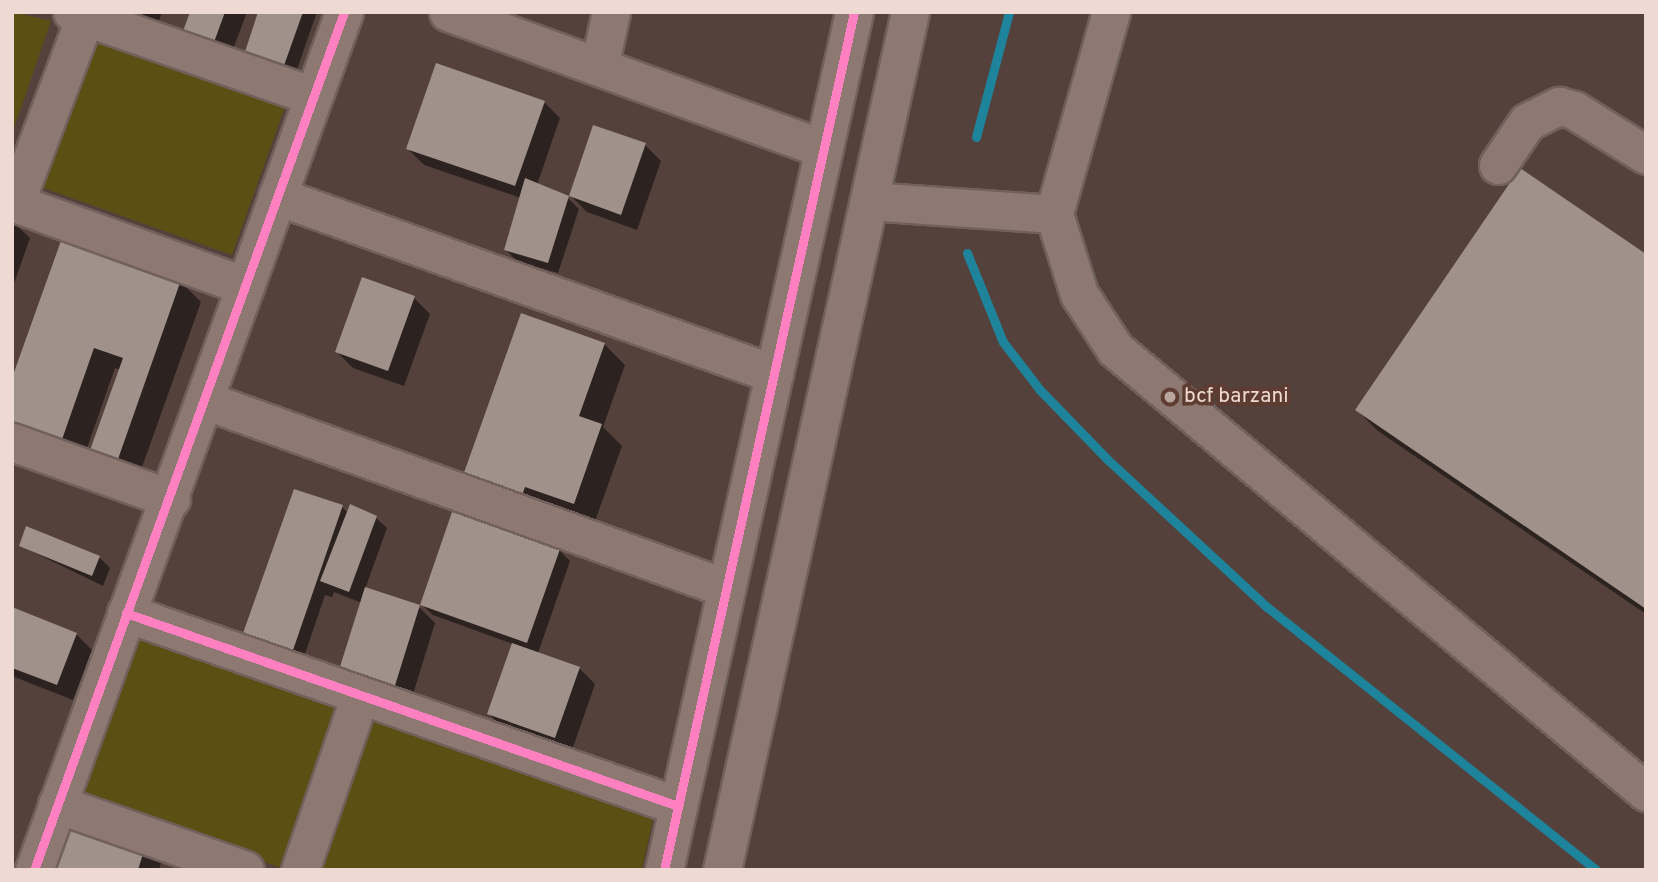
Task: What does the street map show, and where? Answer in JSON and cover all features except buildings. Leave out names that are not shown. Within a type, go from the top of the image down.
[{"type":"street","points":[[34,870],[126,614],[171,499],[344,12]]},
{"type":"street","points":[[448,12],[824,149]]},
{"type":"street","points":[[599,67],[611,12]]},
{"type":"street","points":[[664,870],[854,12]]},
{"type":"street","points":[[722,870],[910,12]]},
{"type":"street","points":[[1111,12],[1054,214],[1079,294],[1115,349],[1646,792]]},
{"type":"street","points":[[245,286],[14,202],[78,15],[313,96]]},
{"type":"street","points":[[1498,165],[1527,122],[1559,106],[1646,155]]},
{"type":"street","points":[[277,196],[774,374]]},
{"type":"street","points":[[869,201],[1054,214]]},
{"type":"street","points":[[204,400],[726,588]]},
{"type":"street","points":[[12,442],[171,499]]},
{"type":"street","points":[[126,614],[678,806]]},
{"type":"street","points":[[300,870],[360,696]]},
{"type":"street","points":[[57,804],[245,870]]},
{"type":"shaded area","points":[[12,12],[51,21],[12,134]]},
{"type":"shaded area","points":[[89,34],[286,104],[232,255],[35,185]]},
{"type":"shaded area","points":[[134,625],[348,701],[287,870],[73,796]]},
{"type":"shaded area","points":[[362,707],[654,815],[642,870],[325,870],[311,865]]},
{"type":"waterway","points":[[976,137],[1009,12]]},
{"type":"waterway","points":[[967,253],[1003,342],[1040,390],[1107,459],[1267,607],[1596,870]]},
{"type":"cycle path","points":[[34,870],[344,12]]},
{"type":"cycle path","points":[[664,870],[854,12]]},
{"type":"cycle path","points":[[126,613],[678,806]]},
{"type":"place","name":"bcf barzani","points":[[1170,397]]}]
